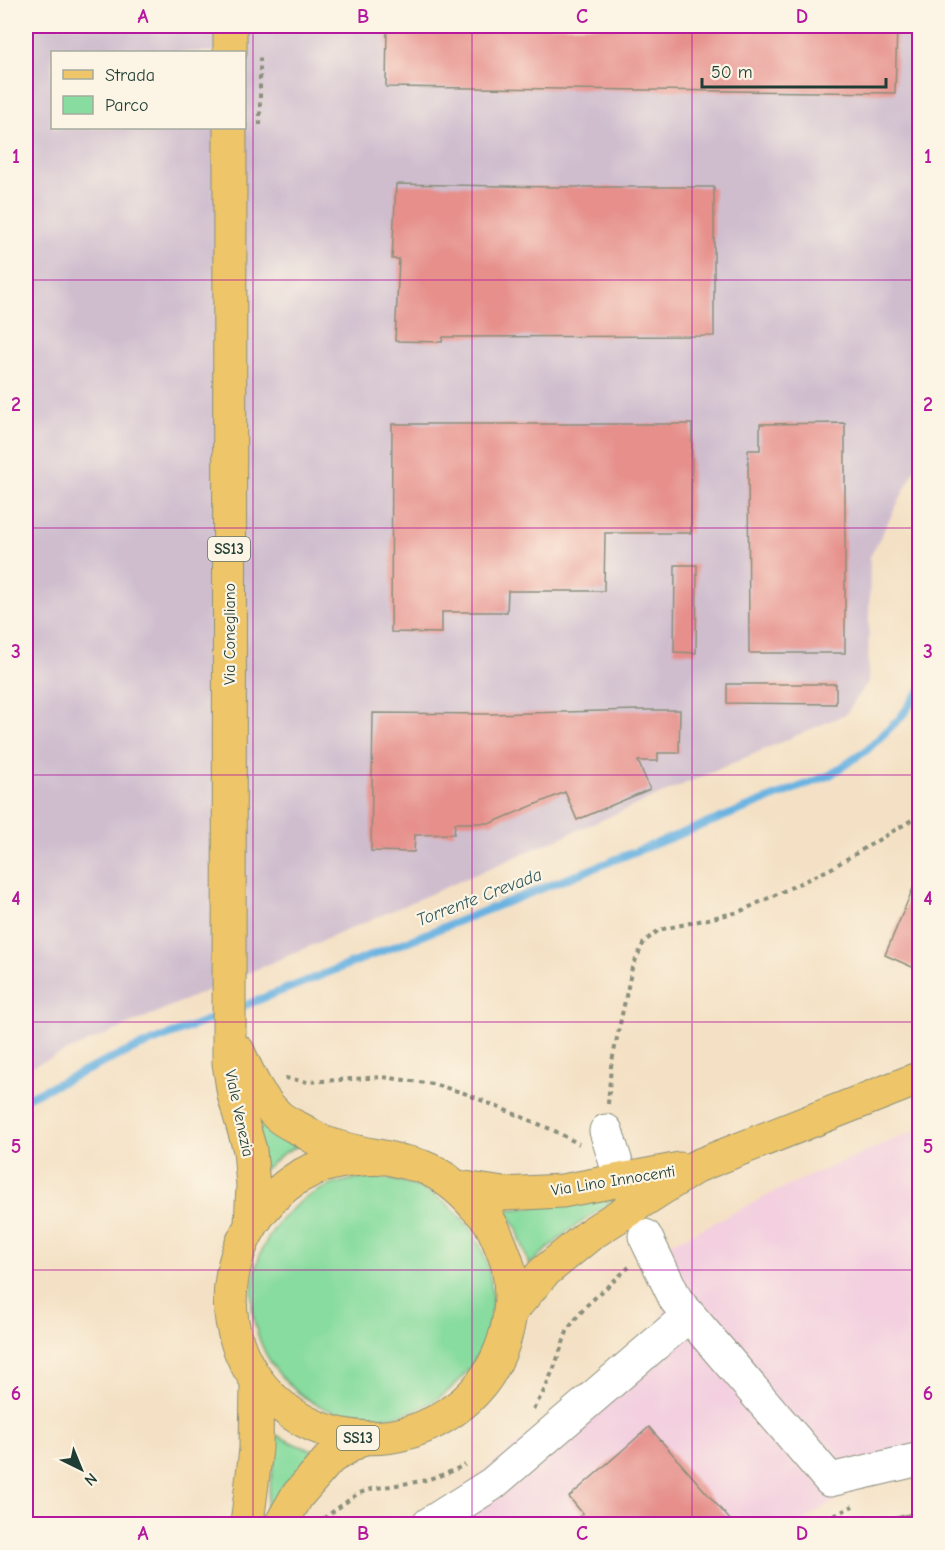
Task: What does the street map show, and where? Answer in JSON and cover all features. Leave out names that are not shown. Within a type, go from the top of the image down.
[{"type":"main road","points":[[230,26],[230,51]]},
{"type":"main road","name":"Via Conegliano","points":[[230,129],[230,1033]]},
{"type":"main road","name":"Viale Venezia","points":[[230,1033],[254,1086],[278,1117],[324,1142],[423,1167],[458,1187],[489,1222],[508,1265],[511,1311],[504,1342],[492,1370],[473,1395],[449,1414],[422,1429],[392,1437],[361,1439],[313,1426],[286,1411],[257,1383],[238,1346],[230,1305],[234,1263],[251,1224],[276,1194],[308,1172],[345,1159],[384,1158]]},
{"type":"main road","name":"Viale Venezia","points":[[230,1033],[229,1063],[234,1095],[250,1150],[253,1186],[251,1224]]},
{"type":"main road","name":"Via Lino Innocenti","points":[[511,1311],[543,1273],[592,1233],[697,1166],[920,1077]]},
{"type":"main road","name":"Via Lino Innocenti","points":[[458,1187],[503,1194],[562,1191],[697,1166]]},
{"type":"main road","name":"Viale Venezia","points":[[247,1524],[256,1449],[257,1383]]},
{"type":"main road","name":"Viale Venezia","points":[[281,1524],[297,1496],[330,1458],[361,1439]]},
{"type":"lane","points":[[596,1140],[617,1166]]},
{"type":"lane","points":[[645,1236],[676,1300],[688,1316],[830,1480],[920,1459]]},
{"type":"lane","points":[[429,1524],[492,1484],[688,1316]]},
{"type":"path","points":[[284,1078],[308,1082],[383,1077],[448,1088],[553,1130],[596,1140],[632,968],[644,942],[659,930],[739,912],[830,869],[920,815]]},
{"type":"shaded area","points":[[26,26],[919,26],[919,462],[870,557],[868,682],[846,714],[26,1069]]},
{"type":"shaded area","points":[[919,1129],[919,1474],[857,1490],[797,1524],[410,1524],[446,1502],[658,1329],[665,1308],[639,1251],[683,1238],[791,1184]]},
{"type":"green space","points":[[254,1113],[300,1145],[284,1153],[264,1170]]},
{"type":"green space","points":[[360,1178],[384,1178],[407,1183],[429,1192],[457,1213],[472,1231],[483,1252],[490,1274],[492,1298],[490,1322],[483,1344],[472,1365],[457,1383],[429,1404],[407,1413],[384,1418],[360,1418],[337,1413],[315,1404],[296,1391],[279,1374],[266,1355],[257,1333],[252,1310],[252,1286],[257,1263],[266,1241],[279,1222],[296,1205],[315,1192],[337,1183]]},
{"type":"green space","points":[[617,1198],[567,1232],[529,1265],[517,1229],[506,1210]]},
{"type":"green space","points":[[274,1434],[318,1452],[267,1524],[263,1524],[276,1453]]},
{"type":"building","points":[[387,26],[897,26],[895,93],[386,87]]},
{"type":"building","points":[[396,184],[714,187],[714,336],[443,337],[442,342],[395,341],[399,259],[392,259]]},
{"type":"building","points":[[845,423],[845,653],[749,653],[748,450],[760,450],[760,424]]},
{"type":"building","points":[[392,424],[692,424],[691,533],[605,533],[604,591],[508,591],[507,612],[442,612],[442,633],[391,632]]},
{"type":"building","points":[[675,565],[697,565],[696,653],[674,652]]},
{"type":"building","points":[[727,684],[836,684],[836,704],[727,703]]},
{"type":"building","points":[[680,710],[679,753],[658,753],[658,761],[638,761],[650,789],[577,820],[565,792],[491,823],[455,823],[454,834],[415,835],[414,852],[371,851],[373,713],[492,714]]},
{"type":"building","points":[[919,874],[920,968],[919,970],[885,955]]},
{"type":"building","points":[[649,1427],[732,1522],[729,1524],[570,1524],[583,1514],[569,1497]]},
{"type":"building","points":[[909,1514],[912,1524],[874,1523]]},
{"type":"waterway","name":"Torrente Crevada","points":[[238,1008],[830,775],[867,750],[900,718],[920,691]]},
{"type":"waterway","name":"Torrente Crevada","points":[[26,1098],[129,1051],[221,1015]]}]
